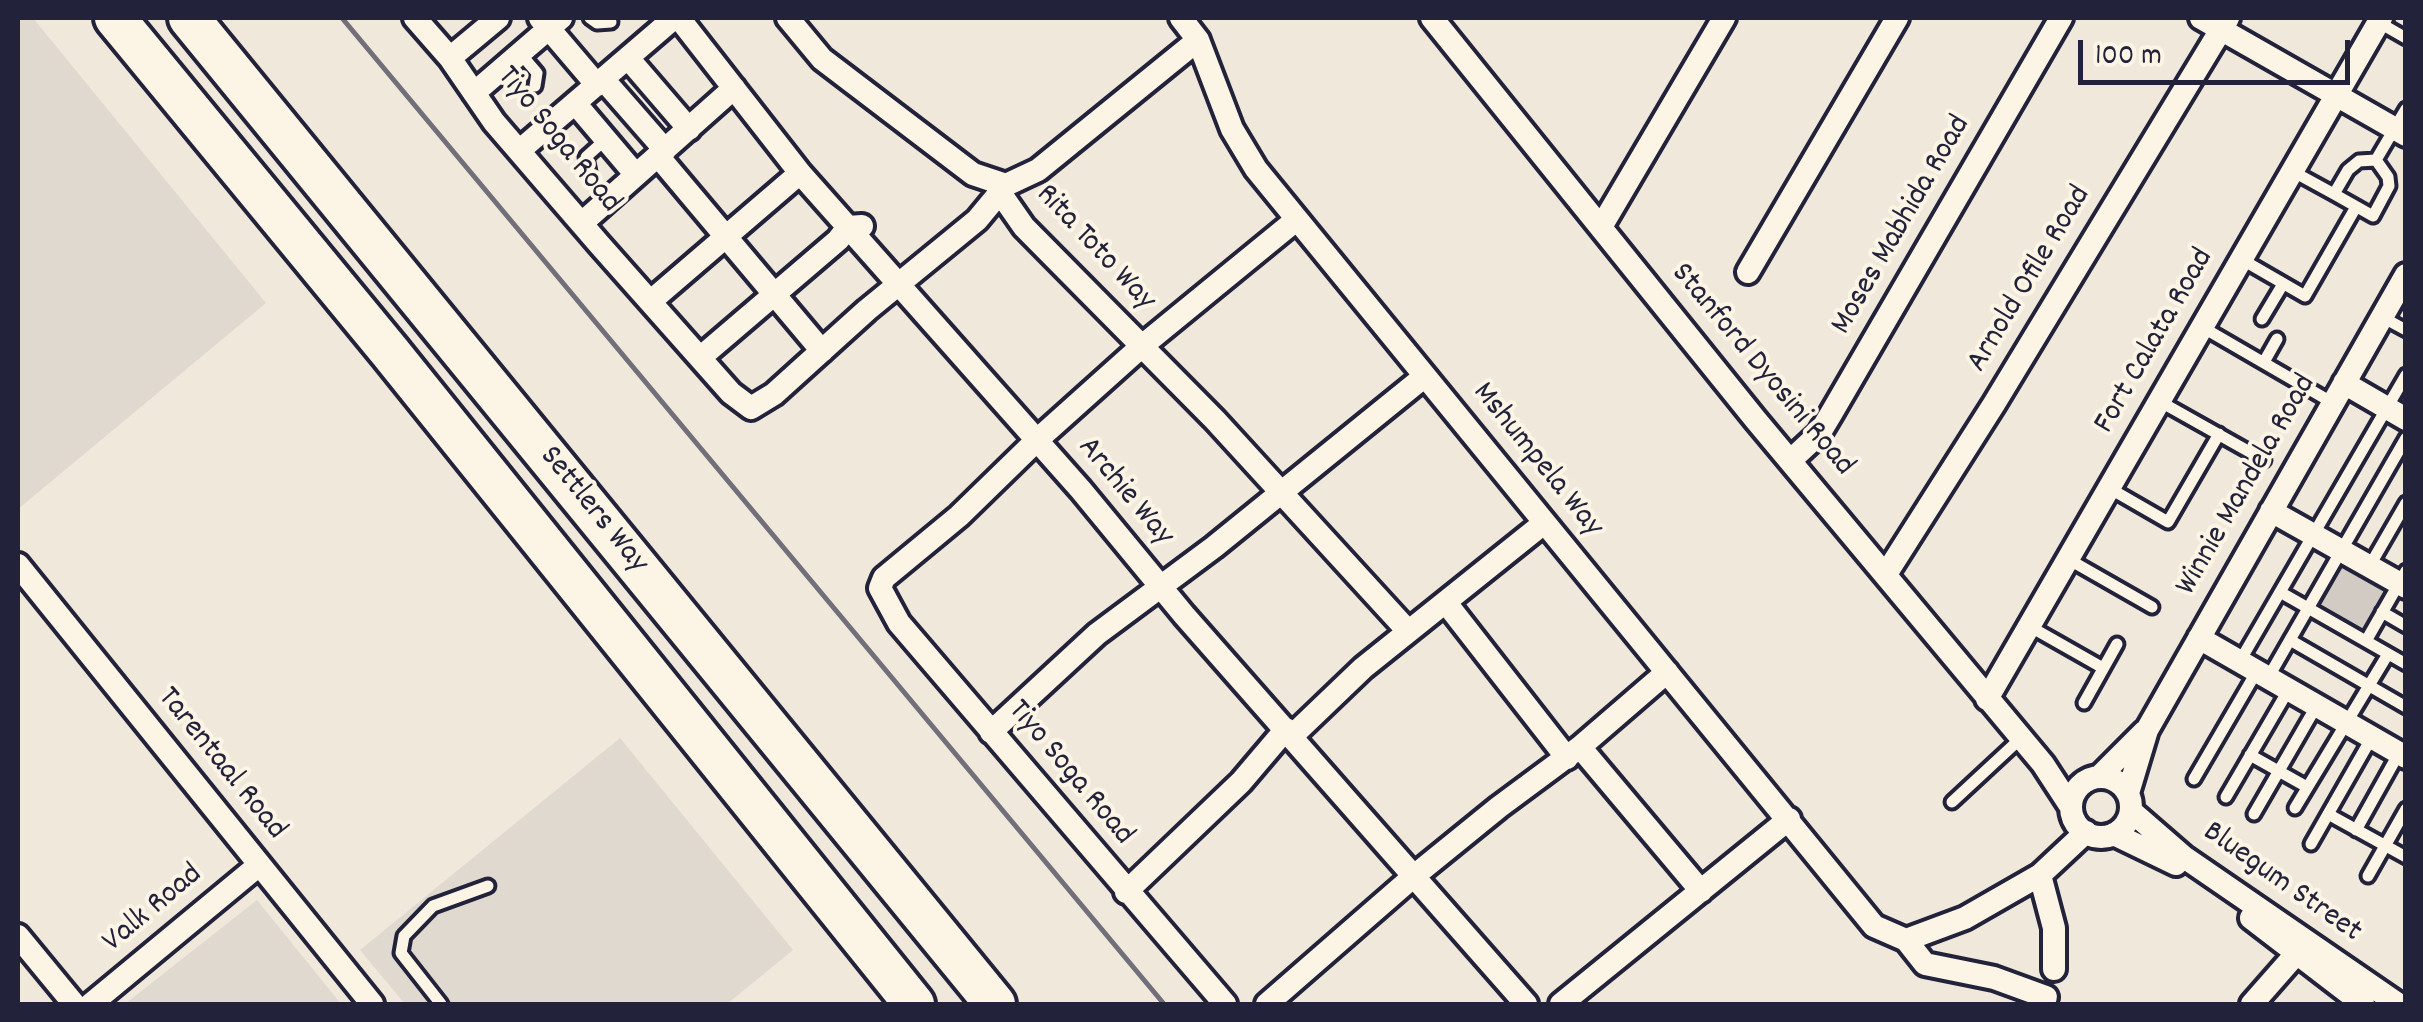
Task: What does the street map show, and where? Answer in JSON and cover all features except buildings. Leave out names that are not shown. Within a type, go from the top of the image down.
[{"type":"highway","name":"Settlers Way","points":[[115,18],[415,382],[914,1004]]},
{"type":"highway","name":"Settlers Way","points":[[188,18],[995,1004]]},
{"type":"highway","points":[[861,838],[1026,1004]]},
{"type":"street","points":[[450,58],[498,18]]},
{"type":"street","points":[[519,150],[677,18]]},
{"type":"street","name":"Archie Way","points":[[677,18],[800,172],[903,280],[1160,587],[1526,1004]]},
{"type":"street","points":[[788,18],[822,59],[973,174],[1004,190]]},
{"type":"street","name":"Mshumpela Way","points":[[1181,18],[1198,40],[1242,148],[1296,220],[1874,926],[1906,940]]},
{"type":"street","name":"Stanford Dyosini Road","points":[[1432,18],[2042,764],[2071,807]]},
{"type":"street","points":[[1601,227],[1724,18]]},
{"type":"street","points":[[1748,272],[1896,18]]},
{"type":"street","name":"Moses Mabhida Road","points":[[1791,460],[1819,434],[1844,394],[2062,18]]},
{"type":"street","name":"Fort Calata Road","points":[[1987,699],[2379,20]]},
{"type":"street","name":"Tiyo Soga Road","points":[[424,21],[519,150],[744,405],[756,406],[822,351]]},
{"type":"street","points":[[474,92],[550,21],[822,351],[977,220],[1004,190],[1038,170],[1198,40]]},
{"type":"street","points":[[2217,21],[2336,95],[2402,125]]},
{"type":"street","name":"Arnold Ofile Road","points":[[1886,574],[1994,404],[2217,21]]},
{"type":"street","points":[[628,58],[689,129]]},
{"type":"street","points":[[582,224],[734,88]]},
{"type":"street","points":[[575,102],[636,174]]},
{"type":"street","points":[[651,301],[800,172]]},
{"type":"street","name":"Rita Toto Way","points":[[1004,190],[1024,227],[1288,487],[1408,630]]},
{"type":"street","points":[[1036,440],[1142,346],[1296,220]]},
{"type":"street","points":[[702,357],[838,240],[848,226]]},
{"type":"street","name":"Winnie Mandela Road","points":[[2129,802],[2147,730],[2406,275]]},
{"type":"street","points":[[991,732],[1084,644],[1425,376]]},
{"type":"street","points":[[2338,393],[2396,413]]},
{"type":"street","name":"Tiyo Soga Road","points":[[1036,440],[969,508],[884,578],[881,591],[899,623],[1226,1004]]},
{"type":"street","points":[[2271,510],[2369,566],[2403,580]]},
{"type":"street","points":[[1126,892],[1289,733],[1408,630],[1446,604],[1544,523]]},
{"type":"street","name":"Tarentaal Road","points":[[18,565],[372,1004]]},
{"type":"street","points":[[1446,604],[1573,752],[1707,888]]},
{"type":"street","points":[[2199,638],[2402,755]]},
{"type":"street","points":[[1267,1004],[1414,876],[1573,752],[1667,672]]},
{"type":"street","name":"Winnie Mandela Road","points":[[2095,778],[2147,730]]},
{"type":"street","points":[[2042,764],[2116,780],[2129,802],[2128,820],[2114,834],[2086,832],[2078,826],[2071,807],[2080,785],[2095,778]]},
{"type":"street","name":"Bluegum Street","points":[[2129,802],[2184,857],[2398,1004]]},
{"type":"street","points":[[1561,1004],[1789,819]]},
{"type":"street","points":[[2040,1004],[2046,997],[1994,978],[1925,964],[1906,940],[1965,918],[2040,875],[2086,832]]},
{"type":"street","name":"Bluegum Street","points":[[2114,834],[2184,869],[2363,1004]]},
{"type":"street","name":"Valk Road","points":[[92,1004],[259,866]]},
{"type":"street","points":[[2040,875],[2054,928],[2054,969]]},
{"type":"street","points":[[18,936],[74,1004]]},
{"type":"street","points":[[2252,1004],[2296,954]]},
{"type":"lane","points":[[590,18],[612,22]]},
{"type":"lane","points":[[2379,20],[2406,38]]},
{"type":"lane","points":[[520,53],[537,73],[535,86]]},
{"type":"lane","points":[[2376,160],[2402,125]]},
{"type":"lane","points":[[589,172],[587,154],[606,139]]},
{"type":"lane","points":[[2334,194],[2351,166],[2376,160]]},
{"type":"lane","points":[[2292,171],[2373,216],[2386,192],[2388,177],[2376,160]]},
{"type":"lane","points":[[2241,259],[2305,296],[2356,207]]},
{"type":"lane","points":[[2262,319],[2283,284]]},
{"type":"lane","points":[[2382,317],[2406,330]]},
{"type":"lane","points":[[2202,327],[2264,362],[2338,393]]},
{"type":"lane","points":[[2264,362],[2278,339]]},
{"type":"lane","points":[[2226,798],[2250,755],[2280,592],[2313,534],[2396,413],[2406,374]]},
{"type":"lane","points":[[2159,401],[2264,460]]},
{"type":"lane","points":[[2109,488],[2168,522],[2219,434]]},
{"type":"lane","points":[[2194,779],[2290,640],[2406,438]]},
{"type":"lane","points":[[2369,566],[2406,503]]},
{"type":"lane","points":[[2068,559],[2152,608]]},
{"type":"lane","points":[[2366,641],[2403,580]]},
{"type":"lane","points":[[2280,592],[2406,664]]},
{"type":"lane","points":[[2382,612],[2406,626]]},
{"type":"lane","points":[[2029,626],[2103,668]]},
{"type":"lane","points":[[2290,640],[2406,707]]},
{"type":"lane","points":[[2084,703],[2117,644]]},
{"type":"lane","points":[[2295,808],[2388,654]]},
{"type":"lane","points":[[2254,814],[2316,706]]},
{"type":"lane","points":[[2312,844],[2372,737]]},
{"type":"lane","points":[[1952,802],[2020,739]]},
{"type":"lane","points":[[2250,755],[2307,787]]},
{"type":"lane","points":[[2356,830],[2402,755]]},
{"type":"lane","points":[[2368,876],[2406,809]]},
{"type":"lane","points":[[2328,814],[2406,858]]},
{"type":"lane","points":[[441,1004],[401,953],[404,936],[433,906],[488,886]]},
{"type":"shaded area","points":[[18,18],[33,18],[266,303],[18,509]]},
{"type":"shaded area","points":[[2342,558],[2391,586],[2362,635],[2314,608]]},
{"type":"shaded area","points":[[620,738],[793,950],[727,1004],[405,1004],[360,950]]},
{"type":"shaded area","points":[[257,900],[341,1004],[125,1004]]},
{"type":"waterway","points":[[342,18],[1164,1004]]}]
